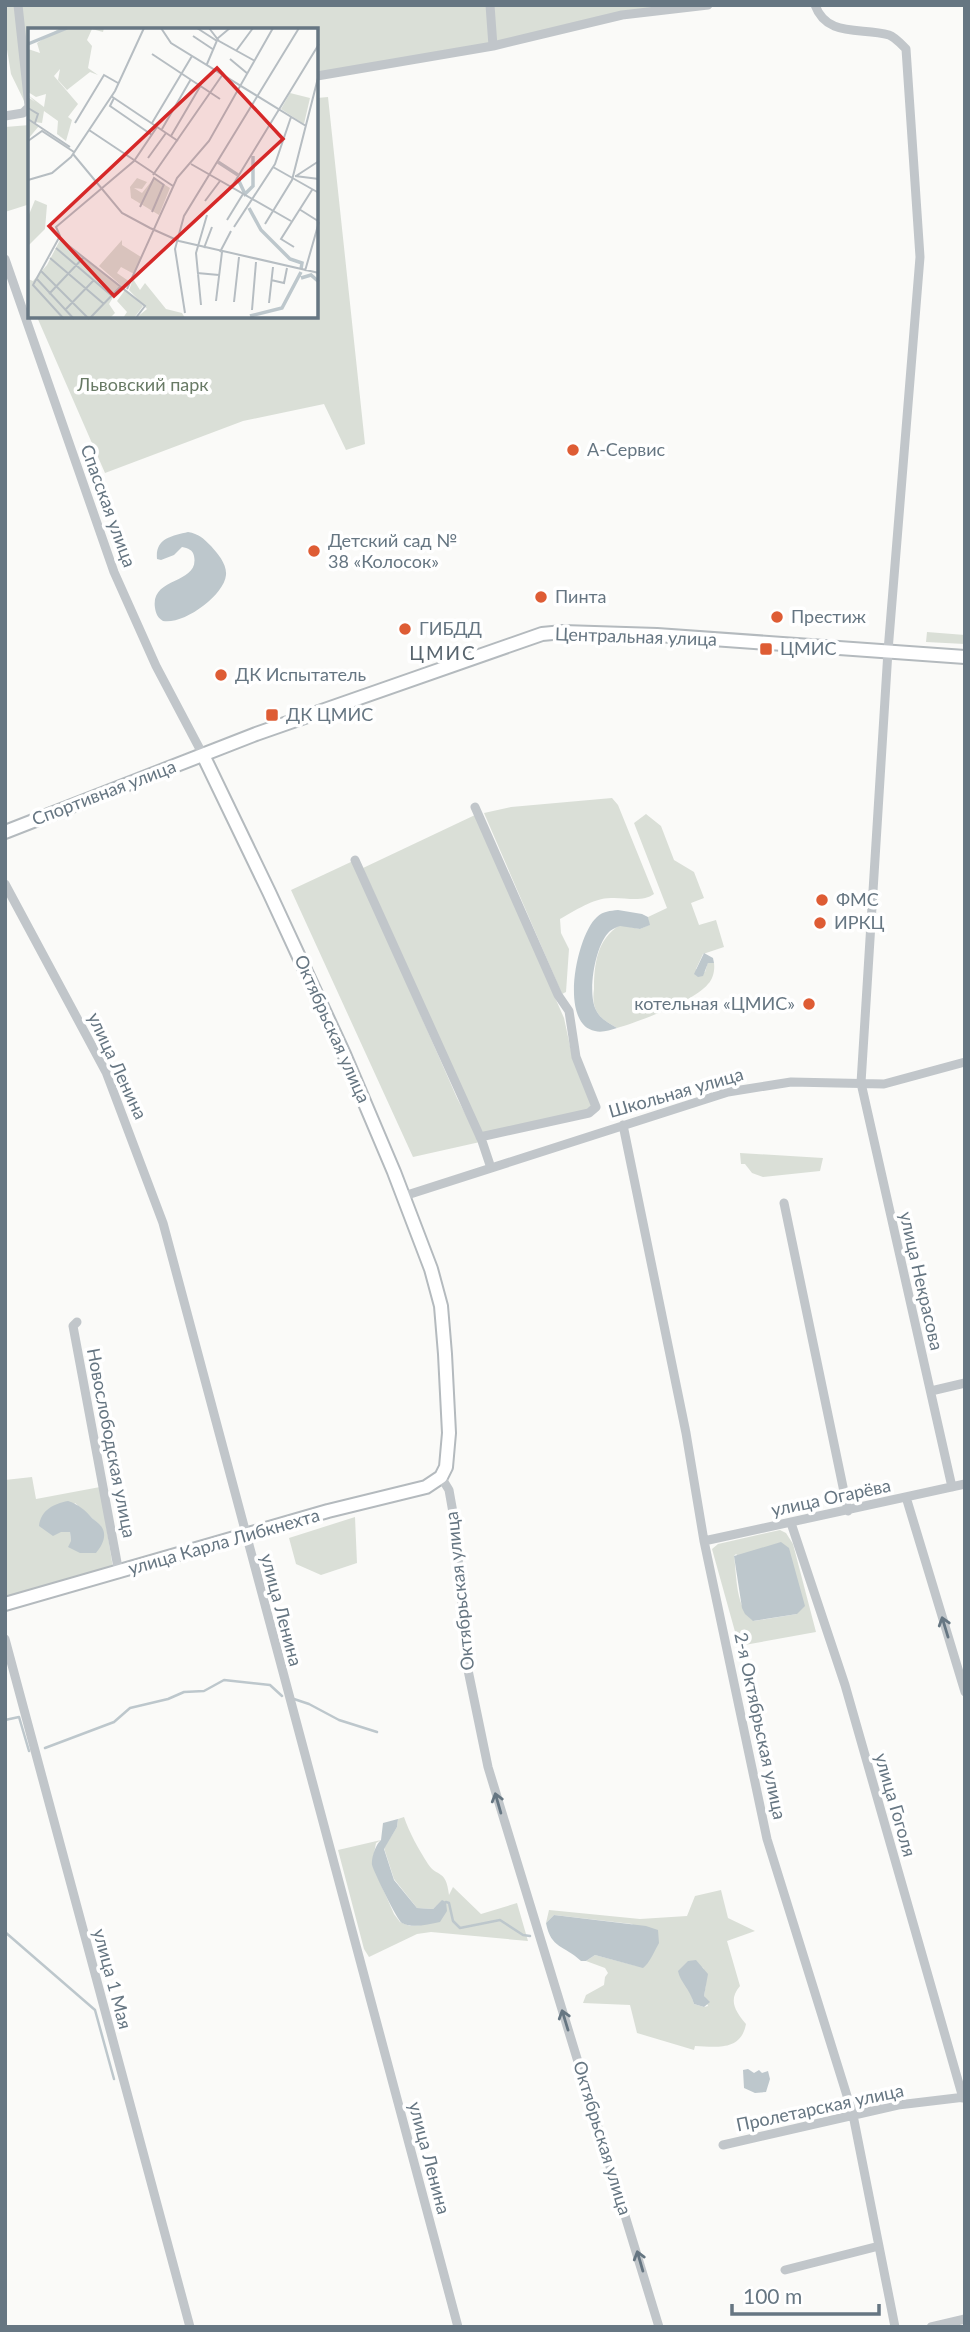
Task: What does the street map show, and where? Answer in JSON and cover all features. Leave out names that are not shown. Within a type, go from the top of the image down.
[{"type":"street","points":[[18,5],[28,97]]},
{"type":"street","points":[[490,5],[493,46]]},
{"type":"street","points":[[318,76],[493,46],[622,15],[708,5]]},
{"type":"street","name":"улица Некрасова","points":[[815,5],[819,16],[833,27],[891,35],[906,48],[920,257],[888,651],[861,1083],[952,1487]]},
{"type":"street","points":[[5,116],[23,113],[28,107]]},
{"type":"street","name":"Спасская улица","points":[[5,259],[114,572],[156,666],[203,755]]},
{"type":"street","name":"Центральная улица","points":[[203,755],[542,634],[562,632],[657,635],[965,657]]},
{"type":"street","name":"Спортивная улица","points":[[5,832],[203,755]]},
{"type":"street","name":"Октябрьская улица","points":[[203,755],[329,1020],[404,1196],[433,1276],[440,1306],[449,1433],[448,1455],[441,1477],[449,1490],[455,1524],[468,1670],[488,1767],[659,2327]]},
{"type":"street","points":[[475,807],[558,995],[569,1011],[576,1057],[596,1107],[589,1113],[480,1137]]},
{"type":"street","points":[[355,860],[480,1137],[491,1168]]},
{"type":"street","name":"улица Ленина","points":[[5,884],[96,1051],[136,1147],[176,1267],[245,1536],[458,2327]]},
{"type":"street","name":"Школьная улица","points":[[404,1196],[705,1098],[747,1088],[791,1082],[877,1085],[901,1081],[965,1062]]},
{"type":"street","name":"2-я Октябрьская улица","points":[[624,1125],[686,1433],[704,1541],[767,1839],[853,2115],[895,2327]]},
{"type":"street","points":[[784,1203],[848,1511]]},
{"type":"street","name":"Новослободская улица","points":[[77,1322],[73,1326],[119,1573]]},
{"type":"street","points":[[931,1391],[965,1383]]},
{"type":"street","name":"улица Карла Либкнехта","points":[[5,1604],[328,1511],[404,1494],[426,1487],[441,1477]]},
{"type":"street","name":"улица Огарёва","points":[[704,1541],[965,1484]]},
{"type":"street","points":[[906,1497],[965,1692]]},
{"type":"street","name":"улица Гоголя","points":[[790,1523],[845,1685],[964,2098]]},
{"type":"street","name":"улица 1 Мая","points":[[5,1639],[190,2327]]},
{"type":"street","name":"Пролетарская улица","points":[[723,2145],[898,2105],[964,2098]]},
{"type":"street","points":[[785,2270],[879,2246]]},
{"type":"street","points":[[931,2327],[965,2319]]},
{"type":"green space","points":[[5,5],[697,5],[539,32],[318,80],[318,28],[28,28],[28,109],[11,74],[5,37]]},
{"type":"green space","name":"Львовский парк","points":[[328,97],[365,444],[346,450],[324,404],[243,421],[105,473],[37,318],[318,318],[318,98]]},
{"type":"green space","points":[[28,125],[28,205],[5,212],[5,127]]},
{"type":"green space","points":[[927,632],[965,635],[965,644],[926,642]]},
{"type":"green space","points":[[612,798],[618,805],[654,894],[639,899],[598,900],[560,919],[561,933],[569,949],[566,992],[562,994],[484,813],[511,807]]},
{"type":"green space","points":[[646,814],[661,826],[674,860],[694,872],[704,898],[691,903],[699,925],[716,920],[724,947],[703,954],[696,969],[705,972],[708,962],[714,963],[714,969],[711,980],[701,991],[666,1010],[617,1028],[600,1016],[594,1003],[598,953],[606,937],[620,925],[640,929],[649,925],[648,917],[667,908],[634,823]]},
{"type":"green space","points":[[475,815],[564,1018],[573,1060],[592,1107],[587,1111],[482,1134],[363,868]]},
{"type":"green space","points":[[353,861],[457,1098],[480,1142],[413,1157],[291,890]]},
{"type":"green space","points":[[740,1153],[823,1158],[820,1171],[763,1177],[752,1173],[745,1164],[741,1164]]},
{"type":"green space","points":[[32,1477],[36,1499],[100,1487],[113,1568],[5,1598],[5,1480]],"holes":[[[75,1503],[101,1526],[71,1541],[70,1532],[61,1532]]]},
{"type":"green space","points":[[355,1517],[357,1563],[321,1575],[296,1564],[289,1538]]},
{"type":"green space","points":[[780,1530],[786,1533],[793,1544],[816,1632],[739,1646],[712,1549],[718,1544]],"holes":[[[736,1554],[797,1614],[754,1621],[740,1600],[734,1556]]]},
{"type":"green space","points":[[404,1817],[428,1864],[446,1881],[449,1895],[453,1887],[481,1914],[517,1903],[528,1941],[431,1932],[417,1934],[369,1957],[364,1949],[338,1850],[381,1840],[376,1843],[372,1864],[400,1922],[410,1926],[421,1925],[442,1901],[433,1909],[417,1908],[394,1879],[384,1848],[397,1827],[398,1819]]},
{"type":"green space","points":[[721,1890],[728,1918],[755,1931],[727,1941],[740,1986],[734,1996],[734,2005],[746,2024],[739,2039],[727,2046],[695,2046],[694,2050],[637,2033],[630,2005],[583,2003],[586,1995],[604,1985],[608,1973],[605,1968],[586,1961],[595,1955],[637,1966],[655,1950],[632,1924],[554,1915],[546,1923],[549,1910],[640,1919],[687,1916],[695,1896]],"holes":[[[703,1967],[706,1983],[704,1996],[708,2006],[694,2004],[689,1988]]]},
{"type":"shaded area","points":[[188,532],[201,537],[224,563],[224,583],[210,600],[191,614],[163,621],[156,612],[155,598],[160,590],[190,572],[194,565],[194,556],[193,552],[182,547],[174,555],[161,560],[157,559],[157,552],[166,539]]},
{"type":"shaded area","points":[[618,910],[642,914],[648,917],[650,925],[640,929],[617,927],[610,931],[600,946],[594,969],[593,1002],[600,1016],[617,1028],[598,1032],[584,1025],[577,1013],[574,996],[578,959],[583,941],[597,917]]},
{"type":"shaded area","points":[[704,953],[713,958],[714,963],[708,963],[703,976],[698,977],[694,974]]},
{"type":"shaded area","points":[[68,1501],[84,1510],[103,1529],[103,1540],[96,1553],[80,1553],[68,1547],[71,1541],[70,1532],[53,1536],[39,1526],[42,1516],[49,1509]]},
{"type":"shaded area","points":[[781,1542],[789,1548],[805,1606],[797,1614],[753,1621],[742,1608],[734,1556]]},
{"type":"shaded area","points":[[398,1819],[397,1827],[384,1849],[394,1880],[417,1908],[433,1909],[442,1900],[446,1902],[447,1911],[440,1922],[416,1926],[402,1923],[372,1865],[381,1840],[383,1823]]},
{"type":"shaded area","points":[[554,1915],[646,1926],[658,1930],[659,1943],[643,1968],[595,1955],[581,1961],[551,1938],[546,1923]]},
{"type":"shaded area","points":[[696,1960],[708,1974],[704,1996],[710,2002],[704,2007],[694,2004],[678,1971],[688,1961]]},
{"type":"shaded area","points":[[748,2069],[754,2073],[759,2070],[762,2073],[768,2071],[770,2079],[766,2092],[755,2093],[744,2088],[743,2070]]},
{"type":"waterway","points":[[45,1748],[114,1722],[130,1708],[168,1699],[184,1692],[204,1691],[224,1680],[270,1685],[282,1696]]},
{"type":"waterway","points":[[294,1699],[339,1720],[377,1732]]},
{"type":"waterway","points":[[5,1720],[19,1717],[29,1751]]},
{"type":"waterway","points":[[446,1902],[449,1903],[453,1921],[460,1928],[500,1920],[523,1935],[530,1936]]},
{"type":"waterway","points":[[5,1932],[95,2010],[114,2079]]},
{"type":"place","name":"A-Сервис","points":[[573,450]]},
{"type":"place","name":"Детский сад № 38 «Колосок»","points":[[314,551]]},
{"type":"place","name":"Пинта","points":[[541,597]]},
{"type":"place","name":"Престиж","points":[[777,617]]},
{"type":"place","name":"ГИБДД","points":[[405,629]]},
{"type":"place","name":"ЦМИС","points":[[766,649]]},
{"type":"place","name":"ДК Испытатель","points":[[221,675]]},
{"type":"place","name":"ДК ЦМИС","points":[[272,715]]},
{"type":"place","name":"ФМС","points":[[822,900]]},
{"type":"place","name":"ИРКЦ","points":[[820,923]]},
{"type":"place","name":"котельная «ЦМИС»","points":[[809,1004]]},
{"type":"district","name":"ЦМИС","points":[[443,653]]}]
